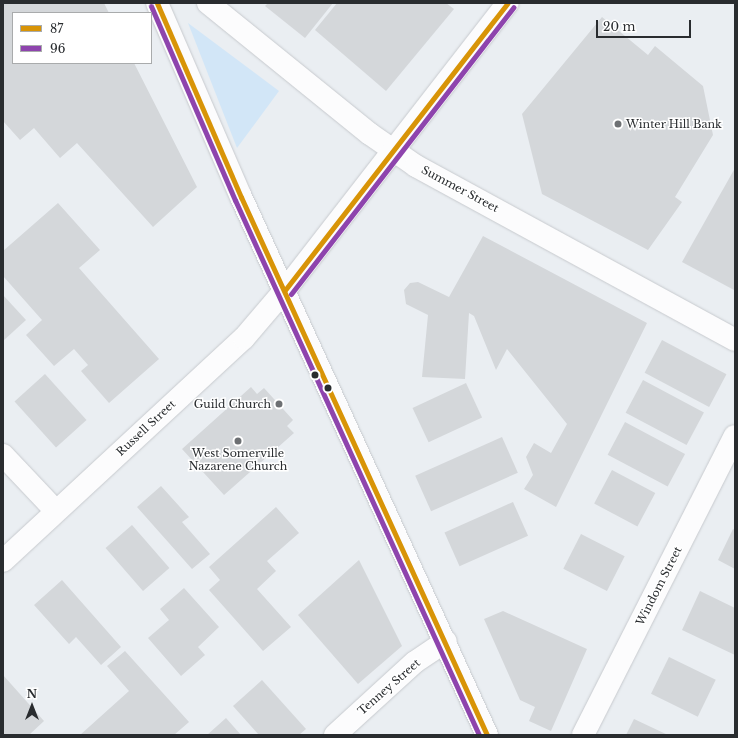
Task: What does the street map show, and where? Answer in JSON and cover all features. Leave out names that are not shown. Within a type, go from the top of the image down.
[{"type":"main road","points":[[157,3],[241,197],[446,641],[487,735]]},
{"type":"main road","name":"Summer Street","points":[[208,3],[393,150],[735,340]]},
{"type":"main road","name":"Russell Street","points":[[3,561],[244,338],[285,290],[508,3]]},
{"type":"main road","name":"Windom Street","points":[[583,735],[735,436]]},
{"type":"main road","points":[[3,455],[56,512]]},
{"type":"main road","name":"Tenney Street","points":[[335,735],[415,662],[446,641]]},
{"type":"shaded area","points":[[188,23],[279,91],[237,148]]},
{"type":"building","points":[[3,3],[104,3],[108,12],[12,12],[12,64],[135,64],[197,187],[153,227],[77,143],[60,158],[34,128],[20,140],[3,121]]},
{"type":"building","points":[[268,3],[333,3],[305,38],[265,6]]},
{"type":"building","points":[[337,3],[446,3],[454,9],[386,91],[315,30]]},
{"type":"building","name":"Winter Hill Bank","points":[[602,17],[648,55],[655,46],[703,86],[713,135],[675,197],[682,202],[648,250],[542,194],[522,114]]},
{"type":"building","points":[[735,168],[735,289],[734,290],[682,262]]},
{"type":"building","points":[[58,203],[100,250],[79,268],[159,359],[109,403],[81,371],[88,365],[74,349],[54,366],[26,335],[42,320],[3,276],[3,251]]},
{"type":"building","points":[[483,236],[647,323],[556,507],[524,489],[533,475],[526,457],[534,443],[551,453],[567,424],[507,349],[496,370],[474,316],[469,313],[465,379],[422,377],[428,315],[406,304],[404,290],[410,283],[418,282],[449,297]]},
{"type":"building","points":[[3,295],[26,320],[3,341]]},
{"type":"building","points":[[662,340],[726,374],[709,407],[645,373]]},
{"type":"building","points":[[45,374],[86,420],[56,448],[15,401]]},
{"type":"building","points":[[643,380],[704,412],[687,445],[626,413]]},
{"type":"building","points":[[466,383],[482,417],[429,442],[413,408]]},
{"type":"building","name":"West Somerville Nazarene Church","points":[[251,387],[257,394],[264,388],[293,420],[287,426],[294,433],[224,495],[182,449]]},
{"type":"building","points":[[625,422],[685,454],[668,487],[608,455]]},
{"type":"building","points":[[502,437],[518,473],[431,511],[415,476]]},
{"type":"building","points":[[612,470],[655,493],[637,527],[594,504]]},
{"type":"building","points":[[161,486],[189,517],[182,522],[210,554],[192,569],[137,507]]},
{"type":"building","points":[[513,502],[528,536],[460,566],[444,533]]},
{"type":"building","points":[[276,507],[299,533],[267,561],[276,571],[257,589],[291,627],[263,651],[209,590],[220,580],[209,567]]},
{"type":"building","points":[[132,525],[169,568],[143,591],[106,548]]},
{"type":"building","points":[[733,529],[735,530],[735,569],[718,560]]},
{"type":"building","points":[[581,534],[625,556],[607,591],[563,569]]},
{"type":"building","points":[[359,560],[402,646],[358,684],[298,615]]},
{"type":"building","points":[[62,580],[121,647],[101,665],[76,637],[69,644],[34,605]]},
{"type":"building","points":[[184,588],[219,627],[198,647],[205,655],[181,676],[148,638],[169,620],[160,609]]},
{"type":"building","points":[[700,591],[735,608],[735,655],[682,630]]},
{"type":"building","points":[[503,611],[587,649],[551,731],[529,721],[535,707],[520,700],[484,619]]},
{"type":"building","points":[[125,651],[189,722],[174,735],[80,735],[129,691],[107,666]]},
{"type":"building","points":[[669,657],[716,680],[698,717],[651,694]]},
{"type":"building","points":[[3,675],[44,721],[29,735],[3,735]]},
{"type":"building","points":[[262,680],[306,729],[299,735],[259,735],[233,706]]},
{"type":"building","points":[[226,718],[241,735],[207,735]]},
{"type":"building","points":[[634,719],[668,735],[626,735]]},
{"type":"transit line","name":"87","points":[[157,3],[241,197],[487,735]]},
{"type":"transit line","name":"87","points":[[285,290],[508,3]]},
{"type":"transit line","name":"96","points":[[151,6],[235,200],[479,735]]},
{"type":"transit line","name":"96","points":[[291,294],[514,7]]},
{"type":"place","name":"Winter Hill Bank","points":[[618,124]]},
{"type":"place","name":"Guild Church","points":[[279,404]]},
{"type":"place","name":"West Somerville Nazarene Church","points":[[238,441]]}]
